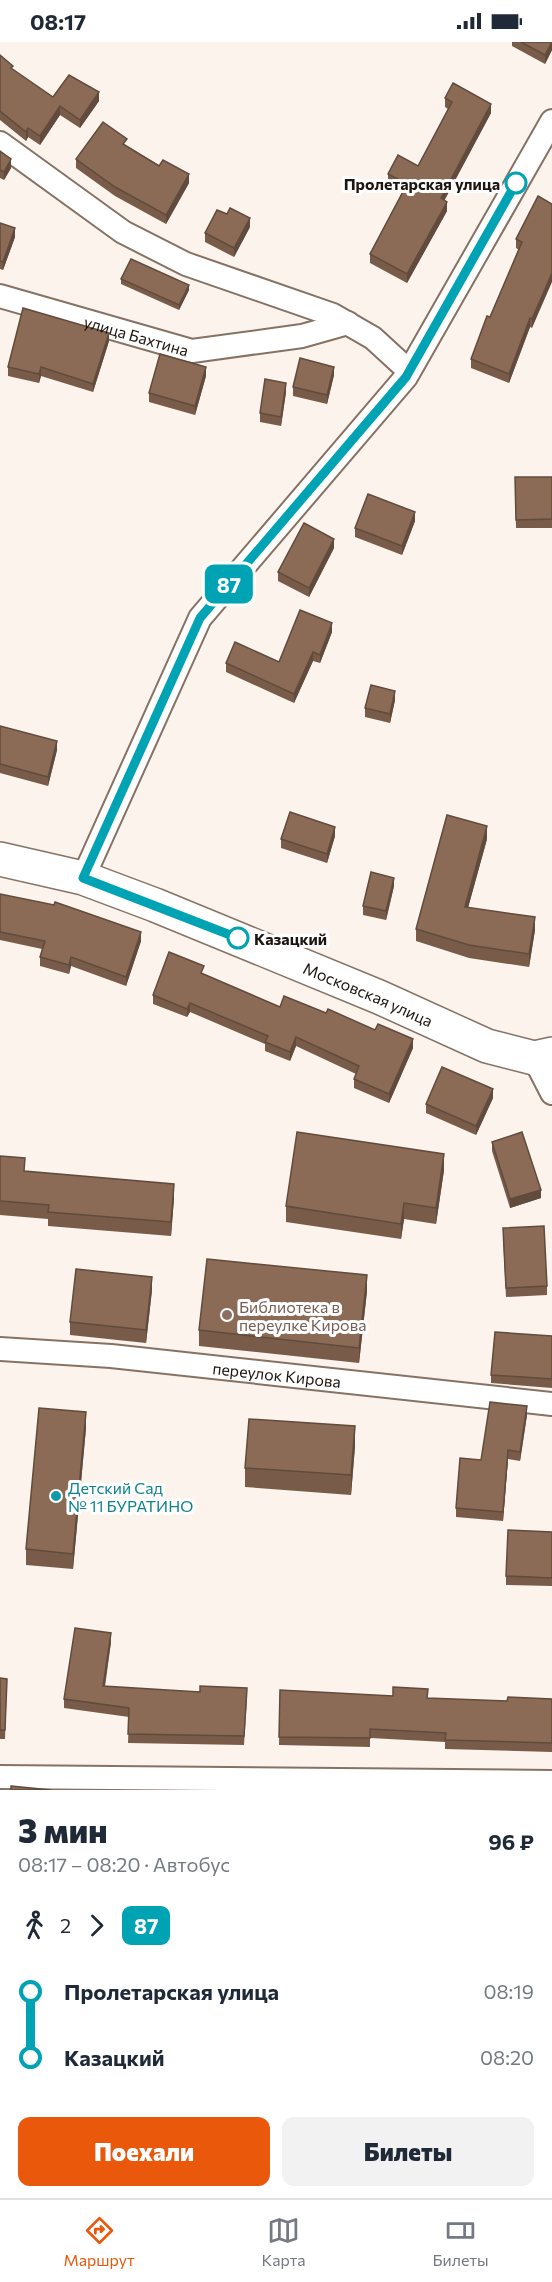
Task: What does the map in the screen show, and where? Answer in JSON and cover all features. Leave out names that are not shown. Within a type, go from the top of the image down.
[{"type":"street","points":[[83,878],[200,618],[409,371],[552,121]]},
{"type":"street","points":[[0,143],[123,232],[186,264],[292,300],[348,323],[373,338],[409,371]]},
{"type":"street","name":"улица Бахтина","points":[[0,296],[192,351],[240,347],[302,336],[348,323]]},
{"type":"street","name":"Московская улица","points":[[0,859],[83,878],[268,950],[487,1046],[543,1056]]},
{"type":"street","points":[[543,1056],[552,1093]]},
{"type":"street","name":"переулок Кирова","points":[[0,1349],[111,1356],[552,1404]]},
{"type":"street","points":[[0,1777],[552,1782]]},
{"type":"building","points":[[521,42],[552,42],[545,55]]},
{"type":"building","points":[[0,55],[13,66],[11,68],[53,97],[69,75],[99,92],[80,120],[60,106],[40,136],[28,128],[26,132],[0,111]]},
{"type":"building","points":[[453,83],[491,104],[441,198],[447,202],[407,274],[370,254],[407,184],[388,174],[398,155],[418,166],[452,102],[445,98]]},
{"type":"building","points":[[103,122],[127,139],[123,144],[159,166],[163,160],[189,174],[166,215],[115,187],[76,159]]},
{"type":"building","points":[[0,151],[11,159],[4,172],[0,170]]},
{"type":"building","points":[[538,196],[552,204],[552,273],[532,319],[530,318],[509,374],[471,359],[487,316],[490,317],[522,242],[516,239]]},
{"type":"building","points":[[230,208],[250,218],[234,248],[205,233],[217,210],[227,214]]},
{"type":"building","points":[[0,223],[15,228],[3,262],[0,261]]},
{"type":"building","points":[[131,259],[189,285],[179,305],[121,279]]},
{"type":"building","points":[[23,308],[109,333],[93,384],[41,367],[39,374],[8,367]]},
{"type":"building","points":[[160,354],[206,367],[195,406],[149,393]]},
{"type":"building","points":[[300,358],[334,367],[327,395],[293,387]]},
{"type":"building","points":[[265,379],[286,383],[281,417],[260,413]]},
{"type":"building","points":[[515,477],[552,477],[552,519],[516,520]]},
{"type":"building","points":[[368,494],[415,512],[402,546],[355,528]]},
{"type":"building","points":[[304,523],[334,539],[309,588],[278,572]]},
{"type":"building","points":[[300,610],[332,623],[320,655],[313,652],[294,694],[226,663],[235,642],[279,662]]},
{"type":"building","points":[[371,685],[395,691],[390,714],[365,708]]},
{"type":"building","points":[[0,726],[57,741],[48,777],[0,764]]},
{"type":"building","points":[[290,812],[335,827],[327,854],[281,839]]},
{"type":"building","points":[[447,815],[487,826],[465,907],[535,917],[529,954],[469,945],[416,929]]},
{"type":"building","points":[[371,872],[394,878],[386,911],[363,906]]},
{"type":"building","points":[[0,894],[54,905],[55,902],[141,932],[126,977],[71,957],[69,965],[40,957],[45,941],[0,932]]},
{"type":"building","points":[[169,952],[204,966],[201,973],[280,1007],[284,996],[326,1013],[328,1009],[375,1030],[378,1024],[413,1039],[389,1094],[354,1079],[359,1066],[296,1037],[290,1052],[265,1042],[268,1036],[190,1003],[187,1009],[153,995]]},
{"type":"building","points":[[442,1067],[493,1089],[476,1126],[426,1104]]},
{"type":"building","points":[[297,1132],[444,1154],[436,1208],[404,1203],[401,1224],[286,1206]]},
{"type":"building","points":[[522,1132],[541,1190],[510,1199],[492,1142]]},
{"type":"building","points":[[0,1156],[25,1158],[24,1171],[174,1184],[171,1222],[48,1212],[49,1205],[0,1201]]},
{"type":"building","points":[[544,1226],[547,1286],[506,1288],[503,1228]]},
{"type":"building","points":[[207,1259],[367,1275],[359,1348],[199,1330]]},
{"type":"building","points":[[76,1269],[152,1277],[146,1330],[70,1322]]},
{"type":"building","points":[[495,1332],[552,1336],[552,1379],[491,1375]]},
{"type":"building","points":[[490,1402],[527,1406],[520,1452],[508,1450],[503,1512],[456,1508],[460,1458],[481,1460]]},
{"type":"building","name":"Детский Сад № 11 БУРАТИНО","points":[[39,1408],[86,1412],[73,1554],[26,1549]]},
{"type":"building","points":[[249,1419],[355,1426],[351,1475],[245,1468]]},
{"type":"building","points":[[508,1530],[552,1532],[552,1578],[506,1576]]},
{"type":"building","points":[[75,1628],[111,1633],[103,1686],[200,1692],[200,1686],[247,1688],[244,1736],[128,1734],[129,1708],[64,1699]]},
{"type":"building","points":[[0,1678],[7,1679],[5,1730],[0,1730]]},
{"type":"building","points":[[393,1687],[428,1689],[427,1698],[507,1701],[508,1697],[552,1699],[552,1743],[445,1740],[446,1733],[370,1729],[370,1738],[279,1737],[280,1690],[393,1696]]},
{"type":"building","points":[[11,1786],[51,1790],[11,1790]]},
{"type":"bus line","name":"87","points":[[238,938],[83,878],[200,618],[406,377],[516,183]]},
{"type":"place","name":"Пролетарская улица","points":[[516,183]]},
{"type":"place","name":"Казацкий","points":[[238,938]]},
{"type":"place","name":"Библиотека в переулке Кирова","points":[[227,1315]]},
{"type":"place","name":"Детский Сад № 11 БУРАТИНО","points":[[56,1496]]}]
